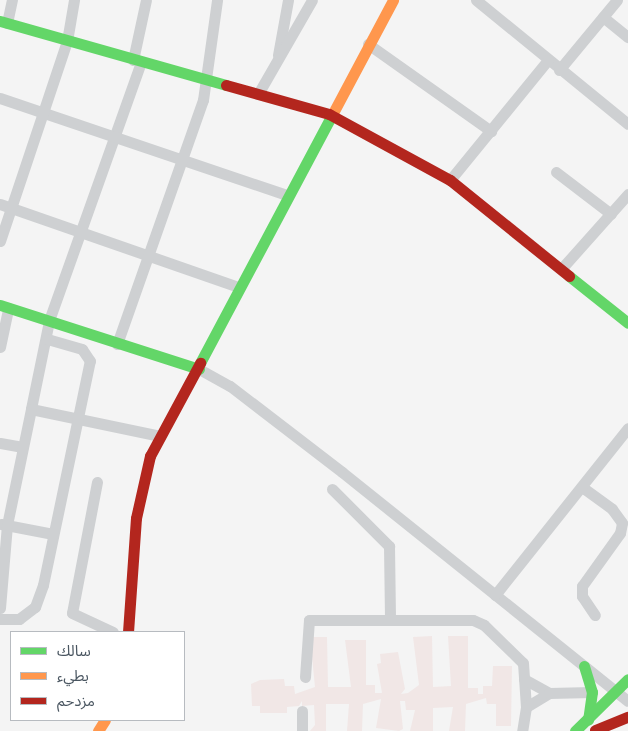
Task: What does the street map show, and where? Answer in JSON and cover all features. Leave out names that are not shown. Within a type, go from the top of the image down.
[{"type":"street","points":[[12,0],[4,22],[328,114],[450,180],[562,268],[628,323]]},
{"type":"street","points":[[0,241],[5,206],[44,113],[66,41],[74,0]]},
{"type":"street","points":[[0,608],[3,524],[23,447],[49,321],[114,137],[137,61],[146,0]]},
{"type":"street","points":[[117,344],[185,160],[203,100],[203,79],[217,0]]},
{"type":"street","points":[[276,64],[288,0]]},
{"type":"street","points":[[258,94],[312,0]]},
{"type":"street","points":[[128,631],[136,518],[150,456],[199,369],[238,287],[328,114],[393,0]]},
{"type":"street","points":[[476,0],[559,70],[628,124]]},
{"type":"street","points":[[559,70],[617,0]]},
{"type":"street","points":[[603,17],[628,37]]},
{"type":"street","points":[[368,44],[492,131]]},
{"type":"street","points":[[450,180],[492,131],[548,60]]},
{"type":"street","points":[[0,98],[286,195]]},
{"type":"street","points":[[556,172],[611,214]]},
{"type":"street","points":[[562,268],[628,194]]},
{"type":"street","points":[[5,206],[238,287]]},
{"type":"street","points":[[0,347],[4,306],[199,369],[243,396],[628,702]]},
{"type":"street","points":[[0,619],[19,618],[35,607],[53,534],[88,357],[82,349],[46,339]]},
{"type":"street","points":[[31,409],[160,436]]},
{"type":"street","points":[[495,595],[628,428]]},
{"type":"street","points":[[0,443],[23,447]]},
{"type":"street","points":[[97,482],[72,613],[111,631]]},
{"type":"street","points":[[582,487],[612,509],[622,523],[620,533],[582,586],[582,596],[595,615]]},
{"type":"street","points":[[332,489],[389,546],[390,620]]},
{"type":"street","points":[[3,524],[53,534]]},
{"type":"street","points":[[305,677],[309,620],[482,623],[521,659],[526,707],[522,731]]},
{"type":"street","points":[[584,666],[592,692],[588,720]]},
{"type":"street","points":[[524,679],[549,693]]},
{"type":"street","points":[[575,731],[617,692],[628,679]]},
{"type":"street","points":[[526,707],[549,693],[592,692]]},
{"type":"street","points":[[594,730],[617,692]]},
{"type":"street","points":[[302,711],[302,731]]},
{"type":"street","points":[[594,730],[628,717]]},
{"type":"shaded area","points":[[432,636],[433,687],[451,686],[448,636],[468,636],[468,688],[478,688],[478,694],[483,694],[483,686],[492,686],[493,666],[512,666],[511,726],[496,726],[496,704],[487,704],[486,698],[466,704],[465,731],[449,731],[453,707],[433,708],[433,731],[410,731],[415,710],[406,710],[405,701],[400,701],[403,729],[399,731],[376,728],[381,699],[363,704],[362,731],[347,731],[349,704],[326,704],[326,731],[310,731],[315,725],[314,705],[302,706],[302,701],[299,706],[287,707],[287,713],[260,713],[260,706],[252,706],[251,684],[260,680],[284,679],[285,686],[294,686],[295,694],[315,687],[310,637],[327,637],[328,687],[351,687],[345,640],[366,640],[366,685],[375,685],[375,693],[382,693],[377,664],[381,663],[380,654],[398,652],[405,689],[401,694],[408,693],[419,685],[413,637]]},
{"type":"traffic: fast","points":[[0,21],[226,85]]},
{"type":"traffic: fast","points":[[200,363],[333,113]]},
{"type":"traffic: fast","points":[[569,276],[628,323]]},
{"type":"traffic: fast","points":[[0,305],[199,369]]},
{"type":"traffic: fast","points":[[584,666],[592,692],[588,720]]},
{"type":"traffic: fast","points":[[575,731],[628,679]]},
{"type":"traffic: slow","points":[[333,113],[393,0]]},
{"type":"traffic: slow","points":[[98,731],[104,721]]},
{"type":"traffic: jam","points":[[226,85],[329,114],[450,180],[569,276]]},
{"type":"traffic: jam","points":[[128,631],[136,518],[150,456],[200,363]]},
{"type":"traffic: jam","points":[[595,730],[628,717]]}]
